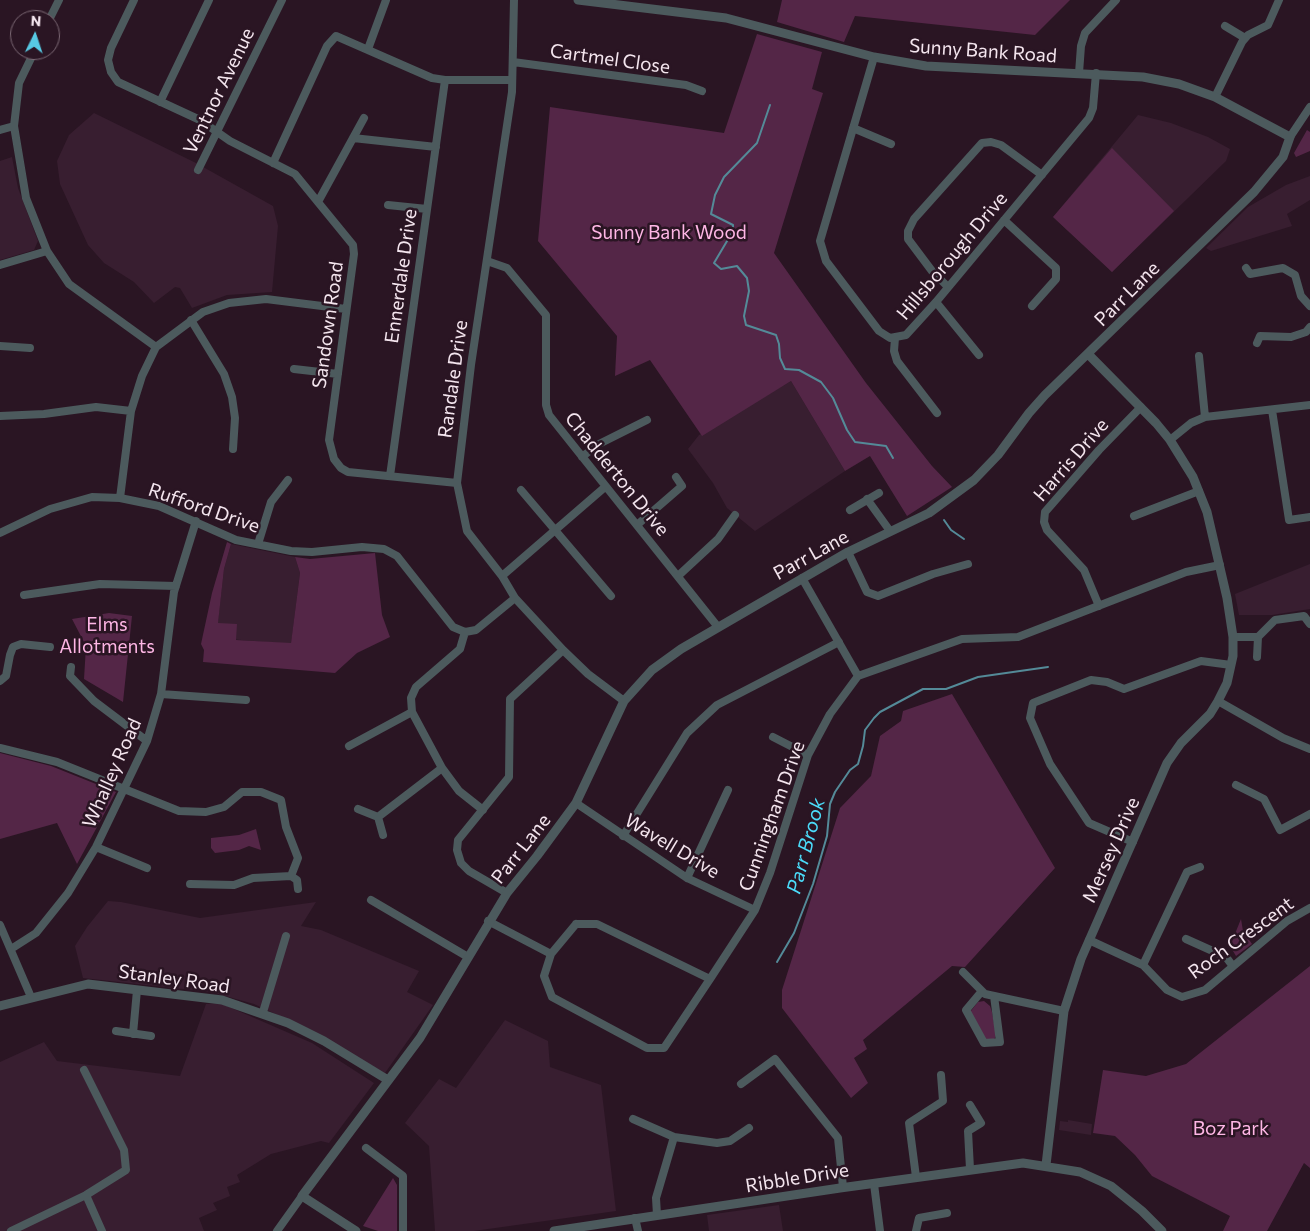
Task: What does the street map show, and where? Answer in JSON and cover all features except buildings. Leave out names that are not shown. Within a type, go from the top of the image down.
[{"type":"street","name":"Sandown Road","points":[[134,0],[111,48],[108,60],[111,72],[118,82],[200,120],[218,132],[295,174],[319,200],[350,240],[354,250],[328,440],[334,460],[340,468],[348,472],[457,483]]},
{"type":"street","points":[[160,102],[209,0]]},
{"type":"street","name":"Ventnor Avenue","points":[[198,170],[282,0]]},
{"type":"street","points":[[368,49],[386,0]]},
{"type":"street","name":"Randale Drive","points":[[514,0],[512,80],[471,365],[457,483],[466,531],[502,576],[515,598],[562,650],[588,674],[624,701]]},
{"type":"street","name":"Sunny Bank Road","points":[[578,0],[644,3],[743,22],[874,57],[951,69],[1096,73],[1143,77],[1179,84],[1215,97],[1290,137]]},
{"type":"street","points":[[1080,73],[1081,46],[1084,33],[1116,0]]},
{"type":"street","points":[[1215,97],[1245,38],[1268,25],[1280,0]]},
{"type":"street","points":[[1224,26],[1245,38]]},
{"type":"street","points":[[273,162],[330,40],[339,36],[432,78],[445,80],[512,80]]},
{"type":"street","name":"Hillsborough Drive","points":[[874,57],[820,236],[820,247],[826,262],[879,331],[886,336],[895,338],[906,335],[936,302],[947,286],[1089,118],[1094,102],[1096,73]]},
{"type":"street","points":[[30,60],[19,83],[14,126],[26,198],[47,251],[69,284],[156,347]]},
{"type":"street","name":"Cartmel Close","points":[[513,62],[686,85],[702,91]]},
{"type":"street","name":"Ennerdale Drive","points":[[390,476],[445,80]]},
{"type":"street","name":"Parr Lane","points":[[302,1196],[420,1038],[488,921],[507,893],[576,803],[624,701],[652,670],[718,627],[802,578],[848,552],[943,504],[974,480],[998,455],[1029,413],[1254,192],[1283,157],[1290,137],[1310,107]]},
{"type":"street","points":[[319,200],[364,118]]},
{"type":"street","points":[[0,130],[14,126]]},
{"type":"street","points":[[853,128],[891,144]]},
{"type":"street","points":[[353,138],[436,147]]},
{"type":"street","points":[[947,286],[932,271],[908,239],[908,231],[914,220],[982,143],[991,142],[1001,145],[1042,175]]},
{"type":"street","points":[[388,205],[427,209]]},
{"type":"street","points":[[1004,220],[1056,268],[1056,279],[1032,306]]},
{"type":"street","points":[[0,265],[47,251]]},
{"type":"street","name":"Chadderton Drive","points":[[487,261],[507,268],[539,304],[546,315],[546,408],[552,418],[718,627]]},
{"type":"street","points":[[1246,268],[1250,274],[1283,268],[1295,275],[1301,296],[1310,306]]},
{"type":"street","points":[[120,498],[131,411],[142,376],[156,347],[203,312],[229,303],[266,299],[346,309]]},
{"type":"street","points":[[936,302],[979,355]]},
{"type":"street","points":[[191,320],[224,374],[232,397],[235,418],[233,449]]},
{"type":"street","points":[[1257,343],[1260,336],[1291,337],[1306,332],[1310,327]]},
{"type":"street","points":[[895,338],[894,351],[897,361],[937,413]]},
{"type":"street","points":[[0,346],[30,348]]},
{"type":"street","name":"Mersey Drive","points":[[1046,1165],[1064,1011],[1089,940],[1134,842],[1167,763],[1181,742],[1210,714],[1227,683],[1232,665],[1233,637],[1220,566],[1207,512],[1199,491],[1170,440],[1141,407],[1089,355]]},
{"type":"street","points":[[1197,361],[1205,417]]},
{"type":"street","points":[[294,369],[338,374]]},
{"type":"street","points":[[1170,440],[1191,423],[1205,417],[1310,405]]},
{"type":"street","points":[[0,416],[44,414],[96,407],[131,411]]},
{"type":"street","name":"Harris Drive","points":[[1099,606],[1084,570],[1047,530],[1044,517],[1047,508],[1141,407]]},
{"type":"street","points":[[1272,410],[1290,520],[1310,517]]},
{"type":"street","points":[[582,457],[597,445],[647,420]]},
{"type":"street","points":[[637,525],[682,486],[676,477]]},
{"type":"street","points":[[258,544],[271,502],[288,480]]},
{"type":"street","points":[[502,576],[605,487]]},
{"type":"street","points":[[521,490],[611,596]]},
{"type":"street","points":[[1134,516],[1199,491]]},
{"type":"street","points":[[850,510],[879,492]]},
{"type":"street","name":"Rufford Drive","points":[[0,532],[50,509],[84,499],[92,497],[120,498],[159,506],[236,540],[292,551],[312,552],[362,547],[375,548],[397,556],[453,627],[465,632]]},
{"type":"street","points":[[867,499],[890,531]]},
{"type":"street","points":[[678,576],[718,539],[735,514]]},
{"type":"street","name":"Whalley Road","points":[[11,949],[36,933],[68,893],[96,847],[147,741],[161,694],[170,617],[176,586],[196,521]]},
{"type":"street","points":[[848,552],[868,592],[878,596],[933,574],[968,564]]},
{"type":"street","points":[[802,578],[858,676],[962,639],[1018,638],[1186,572],[1220,566]]},
{"type":"street","points":[[24,595],[100,584],[176,586]]},
{"type":"street","points":[[483,810],[459,791],[442,768],[412,712],[411,698],[416,687],[460,649],[465,632],[476,630],[515,598]]},
{"type":"street","points":[[1257,657],[1258,637],[1274,620],[1304,616],[1310,624]]},
{"type":"street","points":[[1233,637],[1258,637]]},
{"type":"street","points":[[623,836],[687,733],[717,705],[839,642]]},
{"type":"street","points":[[0,681],[6,676],[13,647],[21,644],[50,647]]},
{"type":"street","points":[[507,893],[469,871],[461,863],[457,850],[458,840],[509,777],[510,699],[562,650]]},
{"type":"street","points":[[1134,842],[1089,823],[1050,764],[1030,718],[1033,703],[1091,680],[1107,682],[1124,689],[1201,661],[1232,665]]},
{"type":"street","points":[[71,667],[70,676],[94,701],[147,741]]},
{"type":"street","name":"Cunningham Drive","points":[[550,954],[544,976],[552,998],[647,1048],[664,1048],[755,910],[770,873],[808,755],[830,714],[858,676]]},
{"type":"street","points":[[161,694],[246,700]]},
{"type":"street","points":[[1218,701],[1283,738],[1310,749]]},
{"type":"street","points":[[349,746],[412,712]]},
{"type":"street","points":[[773,738],[808,755]]},
{"type":"street","points":[[0,748],[57,762],[179,811],[206,812],[224,807],[242,792],[261,792],[281,800],[286,827],[298,858],[291,876]]},
{"type":"street","points":[[378,817],[442,768]]},
{"type":"street","points":[[1236,785],[1264,799],[1280,830],[1310,814]]},
{"type":"street","points":[[687,878],[728,790]]},
{"type":"street","name":"Wavell Drive","points":[[576,803],[687,878],[755,910]]},
{"type":"street","points":[[358,809],[378,817]]},
{"type":"street","points":[[378,817],[383,835]]},
{"type":"street","points":[[96,847],[147,868]]},
{"type":"street","points":[[1143,965],[1187,872],[1200,867]]},
{"type":"street","points":[[190,884],[234,885],[253,878],[291,876],[297,880],[298,889]]},
{"type":"street","points":[[371,900],[468,958]]},
{"type":"street","name":"Roch Crescent","points":[[1089,940],[1143,965],[1166,990],[1182,997],[1204,990],[1287,921],[1310,908]]},
{"type":"street","points":[[488,921],[550,954],[576,924],[597,924],[710,980]]},
{"type":"street","points":[[0,925],[31,997]]},
{"type":"street","points":[[263,1012],[286,936]]},
{"type":"street","points":[[1186,939],[1226,957],[1232,965]]},
{"type":"street","points":[[963,972],[982,990],[994,996],[1064,1011]]},
{"type":"street","name":"Stanley Road","points":[[0,1006],[88,984],[213,998],[263,1012],[318,1038],[388,1080]]},
{"type":"street","points":[[133,1034],[137,990]]},
{"type":"street","points":[[982,990],[966,1010],[984,1043],[1000,1042],[994,996]]},
{"type":"street","points":[[116,1031],[151,1036]]},
{"type":"street","points":[[741,1084],[775,1059],[838,1138],[843,1187]]},
{"type":"street","points":[[11,1231],[86,1195],[126,1170],[124,1150],[84,1070]]},
{"type":"street","points":[[916,1177],[909,1123],[943,1101],[941,1075]]},
{"type":"street","points":[[970,1105],[981,1123],[968,1131],[970,1169]]},
{"type":"street","points":[[633,1119],[674,1137],[717,1143],[730,1141],[749,1128]]},
{"type":"street","points":[[657,1215],[656,1198],[674,1137]]},
{"type":"street","points":[[366,1148],[403,1176],[403,1231]]},
{"type":"street","name":"Ribble Drive","points":[[554,1231],[843,1187],[1023,1163],[1046,1165],[1080,1172],[1111,1186],[1142,1211],[1162,1231]]},
{"type":"street","points":[[874,1184],[880,1231]]},
{"type":"street","points":[[86,1195],[102,1231]]},
{"type":"street","points":[[277,1231],[302,1196],[356,1231]]},
{"type":"street","points":[[916,1231],[919,1218],[947,1213]]},
{"type":"street","points":[[634,1218],[638,1231]]},
{"type":"shaded area","points":[[94,113],[196,163],[273,206],[278,226],[272,292],[227,295],[192,308],[180,288],[175,287],[154,303],[134,282],[104,263],[88,245],[60,184],[57,161],[69,135]]},
{"type":"shaded area","points":[[1138,115],[1171,123],[1208,137],[1230,149],[1226,161],[1112,272],[1053,217]]},
{"type":"shaded area","points":[[12,157],[18,188],[38,241],[34,250],[0,260],[0,161]]},
{"type":"shaded area","points":[[1310,176],[1310,200],[1287,214],[1292,226],[1211,251],[1206,248],[1248,207],[1286,185]]},
{"type":"shaded area","points":[[791,381],[845,471],[755,531],[727,508],[713,483],[688,449],[699,435]]},
{"type":"shaded area","points":[[231,544],[295,557],[300,573],[291,644],[216,638],[224,569]]},
{"type":"shaded area","points":[[1310,564],[1310,609],[1272,615],[1239,615],[1235,594]]},
{"type":"shaded area","points":[[108,901],[200,918],[316,902],[301,926],[321,930],[419,971],[407,992],[433,1005],[385,1073],[299,1025],[254,1004],[211,992],[83,978],[75,946],[87,927]]},
{"type":"shaded area","points":[[220,1003],[312,1043],[374,1083],[329,1143],[321,1141],[271,1154],[237,1175],[240,1182],[227,1187],[230,1196],[213,1203],[217,1210],[199,1218],[204,1231],[0,1231],[0,1062],[44,1042],[57,1061],[180,1076],[206,1004]]},
{"type":"shaded area","points":[[505,1020],[548,1041],[550,1067],[601,1085],[616,1211],[474,1231],[435,1231],[429,1146],[405,1123],[439,1079],[456,1088]]},
{"type":"shaded area","points":[[1068,1120],[1092,1124],[1091,1135],[1059,1130],[1060,1121],[1068,1122]]},
{"type":"shaded area","points":[[779,1205],[783,1231],[709,1231],[707,1215]]},
{"type":"green space","points":[[782,0],[1070,0],[1035,35],[855,16],[844,42],[777,22]]},
{"type":"green space","name":"Sunny Bank Wood","points":[[757,34],[822,52],[812,89],[823,93],[774,253],[866,383],[932,466],[952,487],[907,516],[870,456],[845,471],[791,381],[702,436],[650,360],[615,376],[617,336],[538,241],[550,107],[724,133]]},
{"type":"green space","points":[[1307,130],[1310,132],[1310,151],[1296,157],[1294,153]]},
{"type":"green space","points":[[1112,148],[1174,211],[1112,272],[1053,217]]},
{"type":"green space","points":[[227,542],[231,544],[224,569],[218,623],[237,624],[236,640],[291,643],[300,573],[295,557],[310,559],[375,553],[382,615],[390,637],[357,653],[335,673],[203,662],[204,650],[201,644],[212,593]]},
{"type":"green space","name":"Elms Allotments","points":[[109,613],[132,616],[123,702],[84,679],[86,646],[72,619]]},
{"type":"green space","points":[[952,694],[1055,868],[965,967],[952,966],[863,1040],[867,1049],[854,1058],[868,1083],[851,1098],[782,1008],[782,990],[840,808],[871,776],[880,736],[901,721],[903,711]]},
{"type":"green space","points":[[0,753],[51,766],[116,792],[77,864],[57,823],[0,839]]},
{"type":"green space","points":[[256,829],[261,850],[249,846],[239,850],[215,853],[211,848],[211,838],[239,835]]},
{"type":"green space","points":[[1241,919],[1243,931],[1252,944],[1236,956],[1230,946]]},
{"type":"green space","name":"Boz Park","points":[[1310,966],[1310,1168],[1304,1163],[1267,1231],[1223,1231],[1230,1216],[1152,1176],[1135,1155],[1115,1136],[1093,1133],[1103,1070],[1146,1076],[1186,1064]]},
{"type":"green space","points":[[984,1001],[990,1006],[992,1012],[996,1035],[994,1040],[985,1040],[970,1012],[978,1002]]},
{"type":"green space","points":[[393,1178],[397,1185],[397,1231],[378,1231],[363,1226]]},
{"type":"waterway","name":"Parr Brook","points":[[770,105],[757,143],[724,177],[715,195],[711,214],[733,225],[733,231],[714,263],[721,269],[737,266],[747,278],[749,291],[744,316],[746,325],[776,335],[780,358],[785,369],[799,370],[821,382],[833,398],[847,430],[855,442],[886,446],[893,458]]},
{"type":"waterway","name":"Parr Brook","points":[[944,520],[951,530],[964,539]]},
{"type":"waterway","name":"Parr Brook","points":[[777,962],[794,933],[813,884],[827,836],[830,804],[835,792],[850,770],[858,764],[865,730],[874,718],[880,712],[923,689],[946,689],[978,677],[1048,667]]}]
